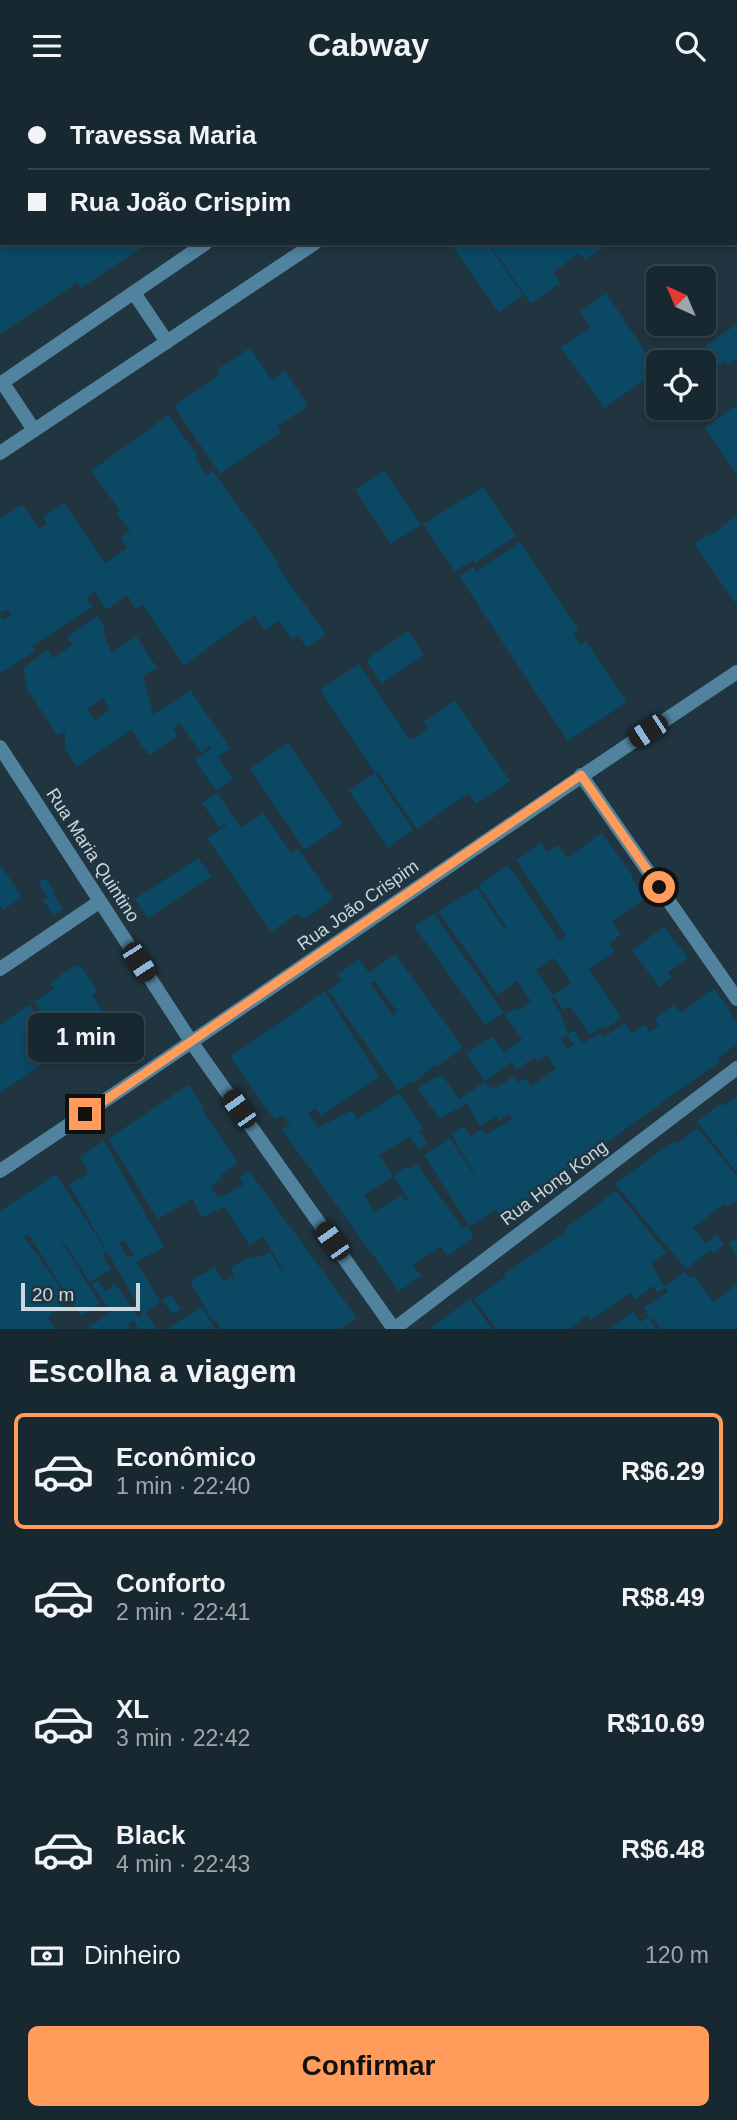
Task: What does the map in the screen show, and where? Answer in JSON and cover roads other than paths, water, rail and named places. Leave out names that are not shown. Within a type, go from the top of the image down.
[{"type":"street","points":[[34,430],[1,383],[203,245]]},
{"type":"street","points":[[0,453],[312,245]]},
{"type":"street","points":[[134,293],[167,342]]},
{"type":"street","name":"Rua João Crispim","points":[[0,1171],[192,1043],[581,775],[737,672]]},
{"type":"street","name":"Rua Maria Quintino","points":[[0,747],[192,1043],[394,1329]]},
{"type":"street","points":[[581,775],[737,999]]},
{"type":"street","points":[[0,969],[99,902]]},
{"type":"street","name":"Rua Hong Kong","points":[[394,1329],[737,1067]]}]
